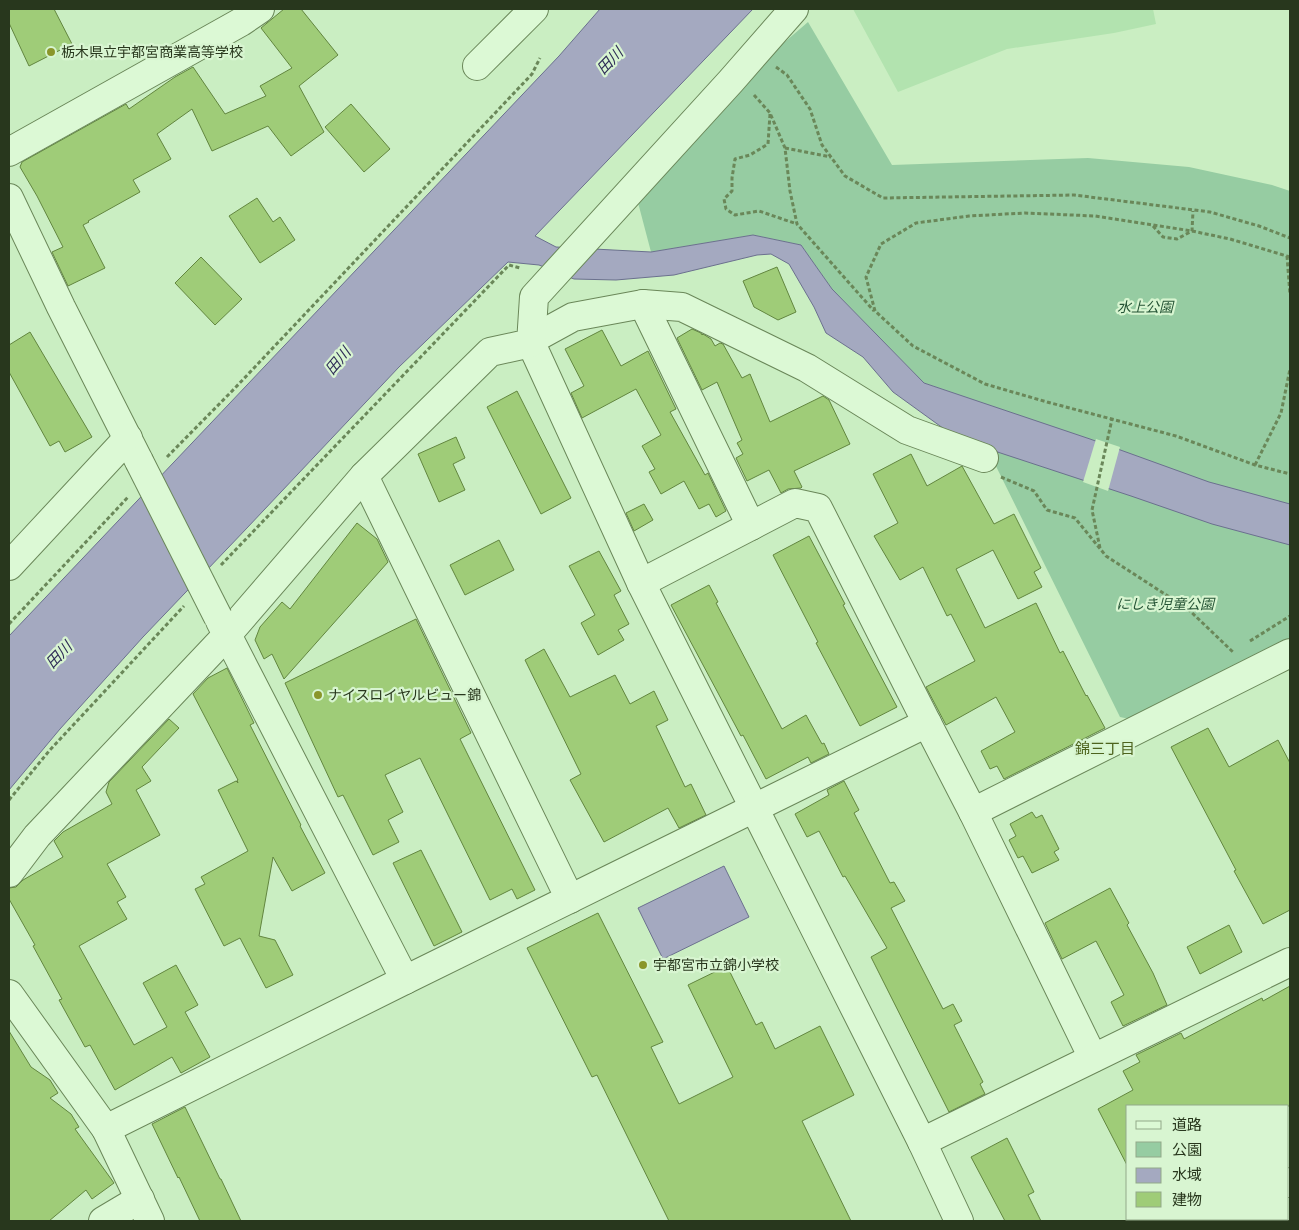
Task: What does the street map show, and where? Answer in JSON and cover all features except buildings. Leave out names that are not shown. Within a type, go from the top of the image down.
[{"type":"street","points":[[477,66],[534,9]]},
{"type":"street","points":[[794,9],[534,297],[531,342],[641,583],[922,1142],[959,1221]]},
{"type":"street","points":[[9,152],[246,13]]},
{"type":"street","points":[[9,198],[61,307],[144,453],[222,626],[405,980]]},
{"type":"street","points":[[643,304],[752,526]]},
{"type":"street","points":[[9,873],[37,836],[222,626],[364,476],[490,352],[531,342],[573,317],[643,304],[682,307],[807,368],[908,430],[984,458]]},
{"type":"street","points":[[9,566],[144,453]]},
{"type":"street","points":[[364,476],[570,899]]},
{"type":"street","points":[[641,583],[794,503],[818,508],[973,812],[1094,1058]]},
{"type":"street","points":[[973,812],[1290,653]]},
{"type":"street","points":[[106,1130],[405,980],[927,723]]},
{"type":"street","points":[[922,1142],[1290,962]]},
{"type":"street","points":[[9,994],[106,1130],[145,1210],[103,1221]]},
{"type":"path","points":[[758,48],[765,59],[787,75],[810,110],[822,145],[845,176],[884,198],[1074,195],[1210,212],[1259,226],[1290,238]]},
{"type":"path","points":[[144,453],[235,388],[532,74],[540,58]]},
{"type":"path","points":[[731,80],[739,88],[755,95],[770,114],[785,148],[790,191],[797,224],[875,311],[913,346],[985,384],[1176,436],[1255,465],[1290,474]]},
{"type":"path","points":[[770,114],[768,144],[750,155],[735,159],[732,191],[724,199],[726,209],[735,215],[759,212],[797,224]]},
{"type":"path","points":[[785,148],[830,157]]},
{"type":"path","points":[[1192,232],[1193,211]]},
{"type":"path","points":[[875,311],[866,277],[881,244],[916,223],[969,216],[1025,212],[1095,216],[1152,225],[1230,239],[1288,256],[1290,295]]},
{"type":"path","points":[[1152,225],[1163,237],[1177,239],[1192,232]]},
{"type":"path","points":[[220,566],[509,265],[520,268]]},
{"type":"path","points":[[1255,465],[1281,413],[1290,369]]},
{"type":"path","points":[[1100,548],[1092,510],[1112,419]]},
{"type":"path","points":[[984,458],[1002,478],[1034,491],[1047,510],[1074,518],[1106,556],[1188,609],[1235,654]]},
{"type":"path","points":[[9,624],[134,490]]},
{"type":"path","points":[[9,800],[49,751],[188,602]]},
{"type":"green space","points":[[853,9],[1153,9],[1156,24],[1114,33],[1007,49],[898,92]]},
{"type":"green space","name":"水上公園","points":[[808,22],[892,165],[1088,158],[1189,167],[1272,185],[1290,191],[1290,642],[1134,720],[1120,717],[987,448],[1155,463],[924,383],[832,289],[801,245],[753,235],[651,252],[636,195],[765,59]]},
{"type":"water","name":"田川","points":[[600,9],[753,9],[535,236],[556,247],[651,252],[753,235],[801,245],[832,289],[924,383],[1090,439],[1209,482],[1290,504],[1290,545],[1212,524],[958,439],[893,392],[863,357],[826,333],[814,307],[789,264],[771,254],[757,255],[674,275],[616,280],[574,279],[539,265],[508,262],[399,367],[143,637],[60,729],[9,790],[9,636],[559,56]]},
{"type":"water","points":[[724,866],[749,917],[663,959],[638,908]]},
{"type":"pier","points":[[1096,439],[1120,447],[1108,491],[1083,482]]},
{"type":"place","name":"栃木県立宇都宮商業高等学校","points":[[51,52]]},
{"type":"place","name":"ナイスロイヤルビュー錦","points":[[318,695]]},
{"type":"place","name":"宇都宮市立錦小学校","points":[[643,965]]},
{"type":"district","name":"錦三丁目","points":[[1105,749]]},
{"type":"park label","name":"にしき児童公園","points":[[1165,604]]}]
